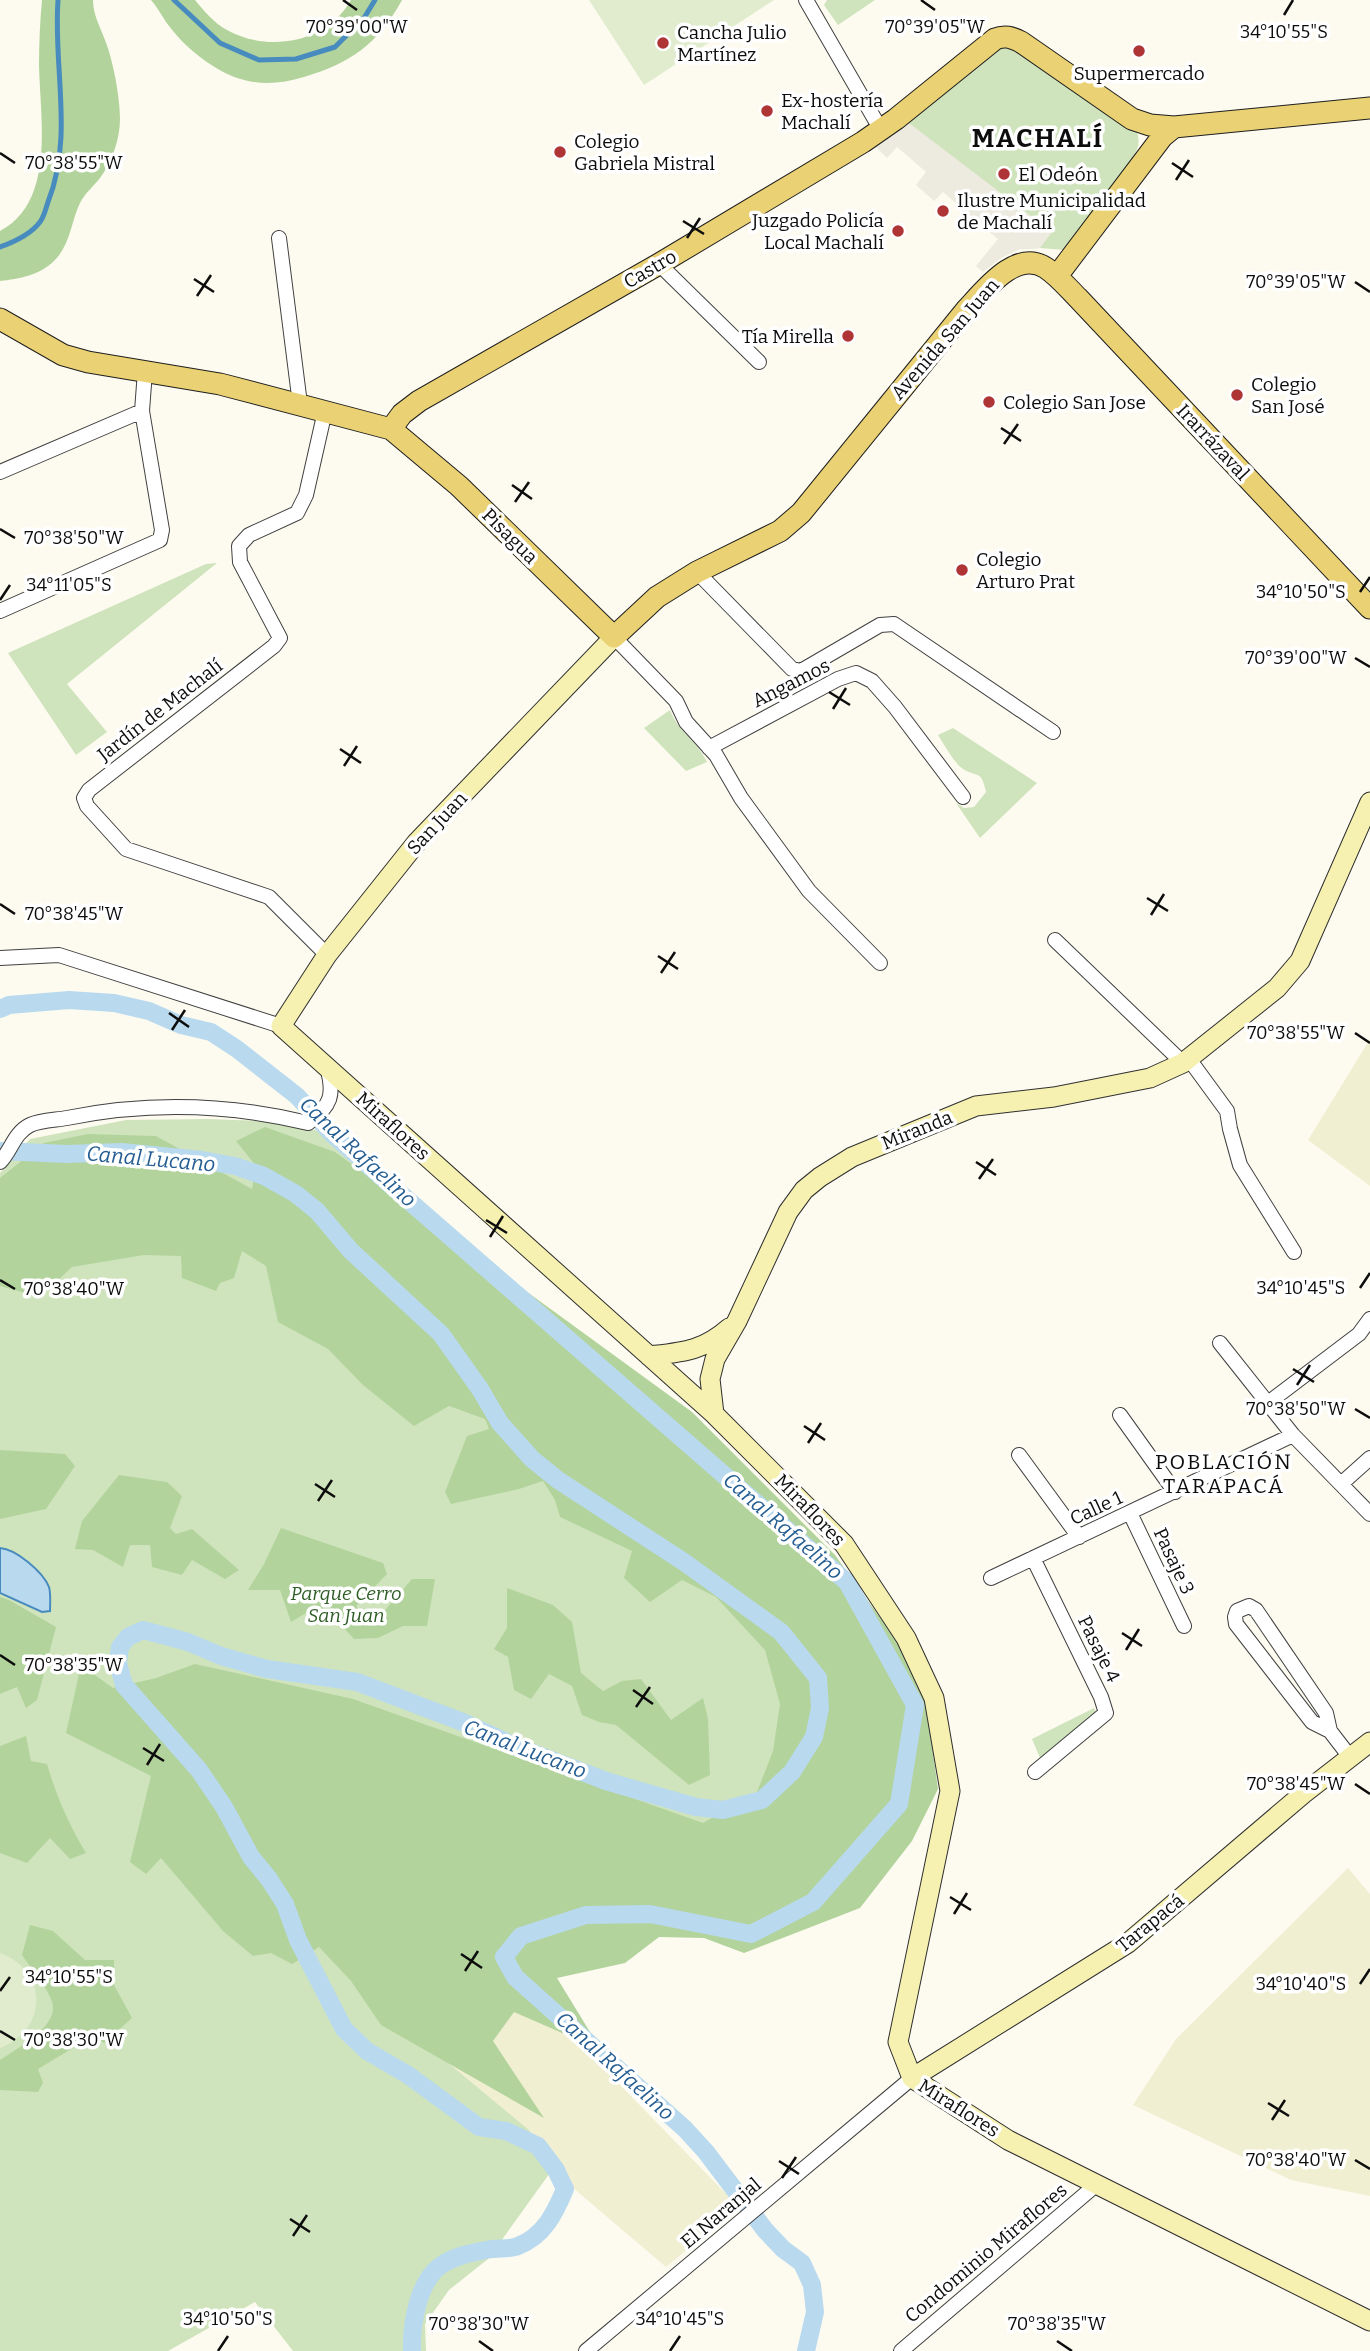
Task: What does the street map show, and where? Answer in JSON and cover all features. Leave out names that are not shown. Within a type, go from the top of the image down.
[{"type":"main road","name":"Castro","points":[[391,429],[402,414],[419,401],[659,264],[881,130],[995,38],[1011,37],[1132,119],[1150,125],[1174,127]]},
{"type":"main road","points":[[1057,276],[1162,137],[1174,127],[1370,108]]},
{"type":"main road","name":"Avenida San Juan","points":[[614,637],[657,597],[697,572],[780,531],[801,513],[966,310],[1004,271],[1023,263],[1039,264],[1057,276]]},
{"type":"main road","name":"Irarrázaval","points":[[1057,276],[1370,608]]},
{"type":"main road","name":"Pisagua","points":[[0,319],[63,355],[89,362],[219,384],[391,429],[459,486],[614,637]]},
{"type":"street","points":[[806,0],[881,130]]},
{"type":"street","points":[[279,238],[300,404]]},
{"type":"street","points":[[659,264],[760,362]]},
{"type":"street","points":[[0,611],[160,540],[162,530],[142,411],[145,371]]},
{"type":"street","points":[[0,472],[142,411]]},
{"type":"street","name":"Jardín de Machalí","points":[[325,411],[306,495],[297,513],[249,535],[239,546],[240,562],[280,638],[274,646],[89,790],[85,798],[87,806],[126,849],[269,897],[327,955]]},
{"type":"street","points":[[697,572],[792,669],[801,671],[880,625],[894,624],[1053,732]]},
{"type":"street","name":"San Juan","points":[[281,1026],[327,955],[416,842],[614,637]]},
{"type":"street","name":"Pisagua","points":[[614,637],[671,695],[686,722],[709,748],[741,798],[802,881],[839,923],[880,963]]},
{"type":"street","name":"Angamos","points":[[709,748],[856,673],[872,681],[895,707],[964,797]]},
{"type":"street","name":"Miranda","points":[[713,1414],[710,1379],[715,1359],[737,1321],[788,1212],[804,1189],[845,1161],[976,1106],[1054,1097],[1150,1078],[1186,1061],[1277,988],[1300,961],[1370,802]]},
{"type":"street","points":[[1055,940],[1186,1061],[1227,1111],[1240,1165],[1294,1252]]},
{"type":"street","name":"Miraflores","points":[[0,958],[59,955],[281,1026],[713,1414],[845,1544],[906,1638],[934,1698],[950,1791],[898,2042],[912,2078],[1008,2140],[1370,2321]]},
{"type":"street","points":[[2,1161],[15,1138],[30,1125],[108,1109],[168,1107],[239,1110],[308,1123],[328,1105],[331,1089],[327,1067]]},
{"type":"street","points":[[1268,1403],[1359,1334],[1370,1319]]},
{"type":"street","name":"Miranda","points":[[649,1356],[701,1348],[737,1321]]},
{"type":"street","points":[[1220,1343],[1293,1435],[1370,1514]]},
{"type":"street","points":[[1120,1415],[1175,1492]]},
{"type":"street","name":"Calle 1","points":[[991,1578],[1293,1435]]},
{"type":"street","points":[[1018,1455],[1079,1536]]},
{"type":"street","points":[[1341,1484],[1370,1458]]},
{"type":"street","name":"Pasaje 3","points":[[1130,1513],[1184,1626]]},
{"type":"street","name":"Pasaje 4","points":[[1033,1558],[1101,1697],[1106,1713],[1035,1772]]},
{"type":"street","points":[[1330,1731],[1312,1722],[1253,1646],[1236,1624],[1237,1611],[1244,1606],[1256,1610],[1326,1713],[1330,1731],[1350,1757]]},
{"type":"street","name":"Tarapacá","points":[[912,2078],[1128,1943],[1303,1794],[1370,1742]]},
{"type":"street","name":"El Naranjal","points":[[586,2351],[912,2078]]},
{"type":"street","name":"Condominio Miraflores","points":[[901,2351],[1097,2184]]},
{"type":"shaded area","points":[[905,120],[1052,232],[1040,248],[1020,249],[1001,258],[983,272],[976,266],[998,239],[943,192],[934,201],[916,185],[926,172],[897,147],[887,158],[876,147]]},
{"type":"shaded area","points":[[1370,1039],[1370,1186],[1308,1140]]},
{"type":"shaded area","points":[[1348,1868],[1370,1894],[1370,2196],[1291,2180],[1133,2105],[1176,2039]]},
{"type":"shaded area","points":[[515,1977],[739,2207],[666,2267],[552,2170],[529,2130],[405,2027]]},
{"type":"green space","points":[[42,0],[93,0],[95,16],[108,48],[116,79],[120,110],[119,134],[108,165],[80,203],[67,241],[59,255],[36,273],[0,281],[0,231],[18,218],[30,200],[41,157],[39,57]]},
{"type":"green space","points":[[151,0],[195,0],[227,30],[260,41],[278,42],[295,40],[327,26],[351,0],[402,0],[383,29],[362,50],[336,65],[304,77],[268,83],[235,77],[206,61],[176,35]]},
{"type":"green space","name":"Cancha Julio Martínez","points":[[589,0],[774,0],[644,85]]},
{"type":"green space","points":[[827,0],[875,0],[838,25],[824,5]]},
{"type":"green space","points":[[1010,44],[1137,132],[1138,145],[1135,154],[1065,250],[1020,249],[905,120],[994,47]]},
{"type":"green space","points":[[217,563],[67,684],[107,732],[76,755],[8,653],[206,564]]},
{"type":"green space","points":[[670,710],[678,725],[707,762],[686,771],[644,728]]},
{"type":"green space","points":[[953,728],[1037,783],[980,838],[956,803],[964,808],[974,807],[986,792],[980,777],[960,766],[938,735]]},
{"type":"green space","name":"Parque Cerro San Juan","points":[[126,1120],[266,1121],[331,1133],[847,1582],[915,1705],[650,1914],[405,2027],[529,2130],[552,2170],[488,2259],[449,2290],[425,2324],[426,2351],[293,2351],[255,2302],[168,2351],[0,2351],[0,1173],[30,1139]]},
{"type":"green space","points":[[265,1127],[335,1152],[692,1412],[835,1555],[896,1640],[926,1703],[938,1789],[912,1841],[860,1908],[744,1953],[704,1938],[659,1937],[625,1963],[557,1978],[601,2050],[514,2012],[493,2041],[544,2118],[381,2025],[351,1981],[319,1947],[292,1964],[271,1953],[253,1956],[223,1931],[161,1858],[146,1874],[130,1862],[151,1776],[66,1733],[81,1665],[113,1688],[156,1678],[195,1664],[353,1699],[703,1823],[757,1792],[773,1751],[780,1704],[765,1650],[716,1597],[682,1580],[650,1602],[624,1578],[632,1551],[560,1517],[555,1500],[543,1481],[451,1504],[445,1492],[467,1436],[489,1429],[485,1419],[449,1406],[414,1426],[363,1385],[328,1349],[278,1322],[266,1266],[242,1251],[234,1278],[220,1283],[216,1291],[182,1278],[181,1256],[144,1255],[72,1267],[40,1297],[0,1286],[0,1178],[44,1143],[88,1134],[156,1136],[252,1189],[256,1166],[236,1141]]},
{"type":"green space","points":[[0,1450],[65,1454],[75,1466],[46,1509],[0,1519]]},
{"type":"green space","points":[[119,1475],[167,1482],[182,1496],[170,1528],[176,1534],[192,1529],[239,1570],[225,1579],[192,1560],[182,1575],[152,1567],[150,1545],[130,1545],[123,1567],[93,1550],[75,1549],[82,1521]]},
{"type":"green space","points":[[281,1528],[383,1563],[387,1574],[357,1605],[357,1621],[373,1624],[412,1579],[435,1579],[427,1626],[403,1626],[378,1638],[354,1639],[342,1626],[311,1610],[291,1622],[280,1590],[248,1590]]},
{"type":"green space","points":[[507,1588],[553,1605],[572,1622],[581,1673],[603,1691],[622,1681],[641,1679],[671,1720],[703,1698],[708,1719],[710,1775],[689,1785],[616,1725],[582,1715],[572,1686],[549,1674],[531,1699],[514,1690],[508,1657],[494,1649],[507,1628]]},
{"type":"green space","points":[[0,1597],[56,1627],[37,1700],[26,1708],[17,1687],[0,1694]]},
{"type":"green space","points":[[1094,1708],[1097,1714],[1040,1758],[1032,1739]]},
{"type":"green space","points":[[26,1736],[31,1761],[47,1764],[64,1810],[86,1853],[70,1859],[50,1838],[27,1863],[0,1853],[0,1746]]},
{"type":"green space","points":[[30,1925],[53,1931],[85,1960],[114,1960],[114,1985],[132,2018],[104,2043],[87,2031],[78,2045],[38,2069],[43,2083],[38,2092],[0,2090],[0,2060],[35,2036],[50,2020],[53,2011],[47,1991],[22,1955]]},
{"type":"green space","points":[[0,1953],[16,1962],[27,1973],[34,1986],[36,2000],[34,2015],[27,2028],[16,2039],[0,2048]]},
{"type":"water","points":[[0,1548],[14,1552],[28,1562],[46,1581],[49,1587],[50,1611],[42,1612],[0,1593]]},
{"type":"waterway","points":[[0,247],[22,237],[40,222],[56,177],[61,127],[58,0]]},
{"type":"waterway","points":[[174,0],[220,43],[259,60],[296,59],[335,47],[364,18],[375,0]]},
{"type":"waterway","name":"Canal Rafaelino","points":[[0,1009],[9,1005],[69,1000],[114,1003],[149,1011],[181,1025],[211,1032],[237,1049],[297,1096],[331,1133],[847,1582],[915,1705],[899,1804],[813,1902],[751,1934],[650,1914],[586,1915],[521,1936],[504,1957],[515,1977],[685,2129],[706,2152],[765,2230],[783,2249],[802,2263],[812,2285],[815,2312],[806,2351]]},
{"type":"waterway","name":"Canal Lucano","points":[[0,1151],[67,1154],[122,1152],[202,1160],[235,1166],[264,1176],[296,1194],[317,1211],[351,1251],[441,1334],[480,1389],[500,1423],[532,1459],[558,1480],[684,1562],[781,1632],[818,1678],[820,1708],[814,1737],[792,1772],[762,1800],[723,1810],[696,1807],[606,1781],[357,1682],[267,1669],[143,1630],[128,1637],[120,1647],[118,1663],[124,1685],[199,1770],[224,1807],[251,1857],[285,1904],[298,1940],[344,2029],[367,2051],[408,2075],[479,2127],[506,2131],[538,2146],[556,2170],[565,2189],[548,2223],[527,2242],[514,2247],[462,2255],[432,2273],[417,2305],[412,2351]]},
{"type":"place","name":"Cancha Julio Martínez","points":[[663,43]]},
{"type":"place","name":"Supermercado","points":[[1139,51]]},
{"type":"place","name":"Ex-hostería Machalí","points":[[767,111]]},
{"type":"place","name":"Colegio Gabriela Mistral","points":[[560,152]]},
{"type":"place","name":"El Odeón","points":[[1004,174]]},
{"type":"place","name":"Ilustre Municipalidad de Machalí","points":[[943,211]]},
{"type":"place","name":"Juzgado Policía Local Machalí","points":[[898,231]]},
{"type":"place","name":"Tía Mirella","points":[[848,336]]},
{"type":"place","name":"Colegio San José","points":[[1237,395]]},
{"type":"place","name":"Colegio San Jose","points":[[989,402]]},
{"type":"place","name":"Colegio Arturo Prat","points":[[962,570]]},
{"type":"district","name":"MACHALÍ","points":[[1038,138]]},
{"type":"district","name":"POBLACIÓN TARAPACÁ","points":[[1224,1474]]}]
